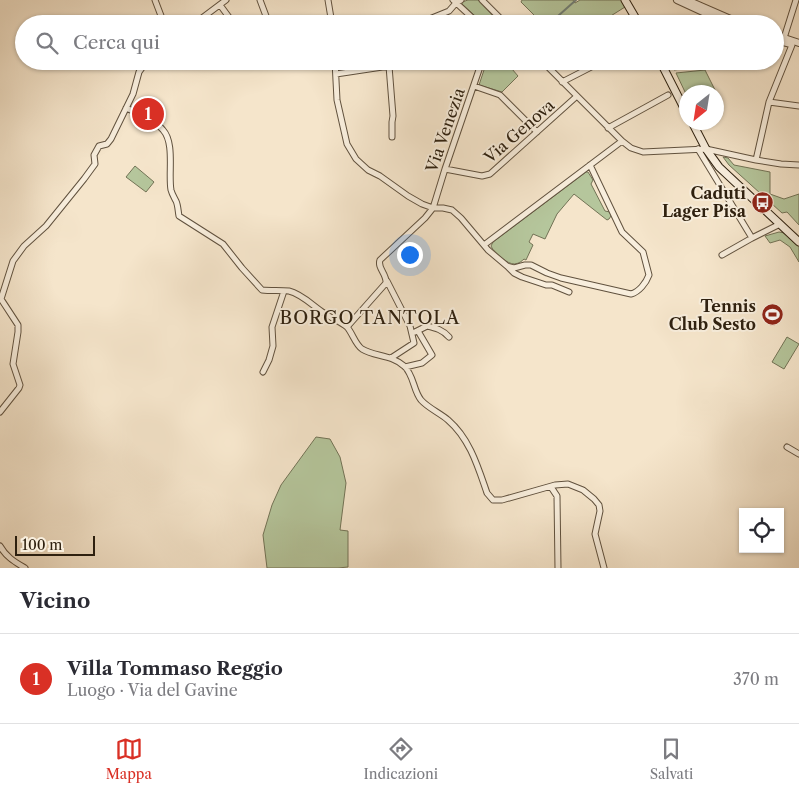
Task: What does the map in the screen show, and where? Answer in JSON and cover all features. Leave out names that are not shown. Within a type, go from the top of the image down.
[{"type":"main road","points":[[627,2],[634,15]]},
{"type":"main road","points":[[665,70],[679,98]]},
{"type":"main road","points":[[696,130],[715,163],[799,242]]},
{"type":"street","points":[[155,0],[161,15]]},
{"type":"street","points":[[206,15],[226,0]]},
{"type":"street","points":[[260,0],[266,15]]},
{"type":"street","points":[[328,0],[330,15]]},
{"type":"street","points":[[482,0],[495,15]]},
{"type":"street","points":[[678,0],[710,15]]},
{"type":"street","points":[[687,0],[721,15]]},
{"type":"street","points":[[796,0],[784,38],[797,45]]},
{"type":"street","points":[[439,15],[449,11],[456,1],[470,15]]},
{"type":"street","points":[[220,5],[227,15]]},
{"type":"street","points":[[784,42],[797,45]]},
{"type":"street","points":[[756,160],[769,102],[797,45]]},
{"type":"street","points":[[0,412],[20,386],[13,364],[18,325],[1,299],[12,263],[24,246],[46,226],[95,164],[94,155],[99,146],[106,144],[111,139],[132,94],[140,70]]},
{"type":"street","points":[[336,70],[337,100],[341,119],[347,144],[356,159],[368,170],[422,204],[433,208],[452,210],[498,260],[522,278],[552,285],[569,292]]},
{"type":"street","points":[[336,74],[357,70]]},
{"type":"street","points":[[389,70],[393,116],[392,137]]},
{"type":"street","name":"Via Venezia","points":[[433,208],[479,70]]},
{"type":"street","points":[[551,70],[608,128],[634,150],[647,152],[706,149],[756,160],[799,165]]},
{"type":"street","points":[[562,82],[585,70]]},
{"type":"street","points":[[474,86],[500,95],[537,132]]},
{"type":"street","points":[[608,128],[668,95]]},
{"type":"street","name":"Via Genova","points":[[445,169],[482,176],[490,174],[577,96]]},
{"type":"street","points":[[769,102],[799,106]]},
{"type":"street","points":[[126,108],[151,119],[164,130],[170,152],[171,193],[176,200],[180,216],[223,244],[262,290],[291,292],[347,327],[361,349],[391,358],[405,366],[413,380],[415,390],[423,403],[447,419],[467,442],[487,493],[493,500],[502,500],[555,485],[568,484],[583,490],[599,505],[600,511],[595,534],[604,568]]},
{"type":"street","points":[[484,245],[622,141]]},
{"type":"street","points":[[698,149],[752,238]]},
{"type":"street","points":[[507,266],[514,268],[531,265],[561,278],[631,294],[641,288],[649,275],[643,252],[622,232],[590,165]]},
{"type":"street","points":[[405,366],[422,363],[432,355],[410,326],[379,262],[433,208]]},
{"type":"street","points":[[722,255],[780,224]]},
{"type":"street","points":[[347,327],[387,280]]},
{"type":"street","points":[[263,372],[273,346],[272,327],[284,291]]},
{"type":"street","points":[[415,332],[427,326],[439,329],[449,337]]},
{"type":"street","points":[[391,358],[414,343],[415,332]]},
{"type":"street","points":[[787,447],[799,454]]},
{"type":"street","points":[[551,487],[557,496],[558,568]]},
{"type":"street","points":[[0,546],[8,557],[25,568]]},
{"type":"green space","points":[[478,0],[492,15],[474,15],[462,2]]},
{"type":"green space","points":[[522,0],[573,0],[575,3],[580,0],[622,0],[625,7],[612,15],[534,15],[521,2]]},
{"type":"green space","points":[[484,70],[513,70],[518,76],[502,92],[479,85]]},
{"type":"green space","points":[[705,70],[712,85],[682,85],[676,73]]},
{"type":"green space","points":[[723,157],[728,158],[734,165],[770,172],[770,194],[784,199],[799,194],[799,225],[787,212],[782,213],[729,165]]},
{"type":"green space","points":[[135,166],[154,182],[146,192],[126,177]]},
{"type":"green space","points":[[588,172],[593,180],[591,184],[605,211],[610,212],[611,216],[609,219],[607,220],[574,194],[557,214],[545,239],[533,234],[529,242],[533,245],[526,260],[511,264],[499,256],[491,246],[493,242]]},
{"type":"green space","points":[[779,232],[785,233],[799,246],[799,262],[790,247],[780,240],[770,243],[765,236]]},
{"type":"green space","points":[[787,337],[799,344],[784,369],[772,362]]},
{"type":"green space","points":[[316,437],[330,439],[340,457],[346,483],[340,530],[348,531],[348,567],[267,568],[263,535],[272,505],[281,485]]},
{"type":"waterway","points":[[559,15],[576,0]]},
{"type":"place","name":"Villa Tommaso Reggio","points":[[148,114]]},
{"type":"place","name":"Caduti Lager Pisa","points":[[762,202]]},
{"type":"place","name":"Tennis Club Sesto","points":[[772,315]]},
{"type":"district","name":"BORGO TANTOLA","points":[[370,318]]}]
